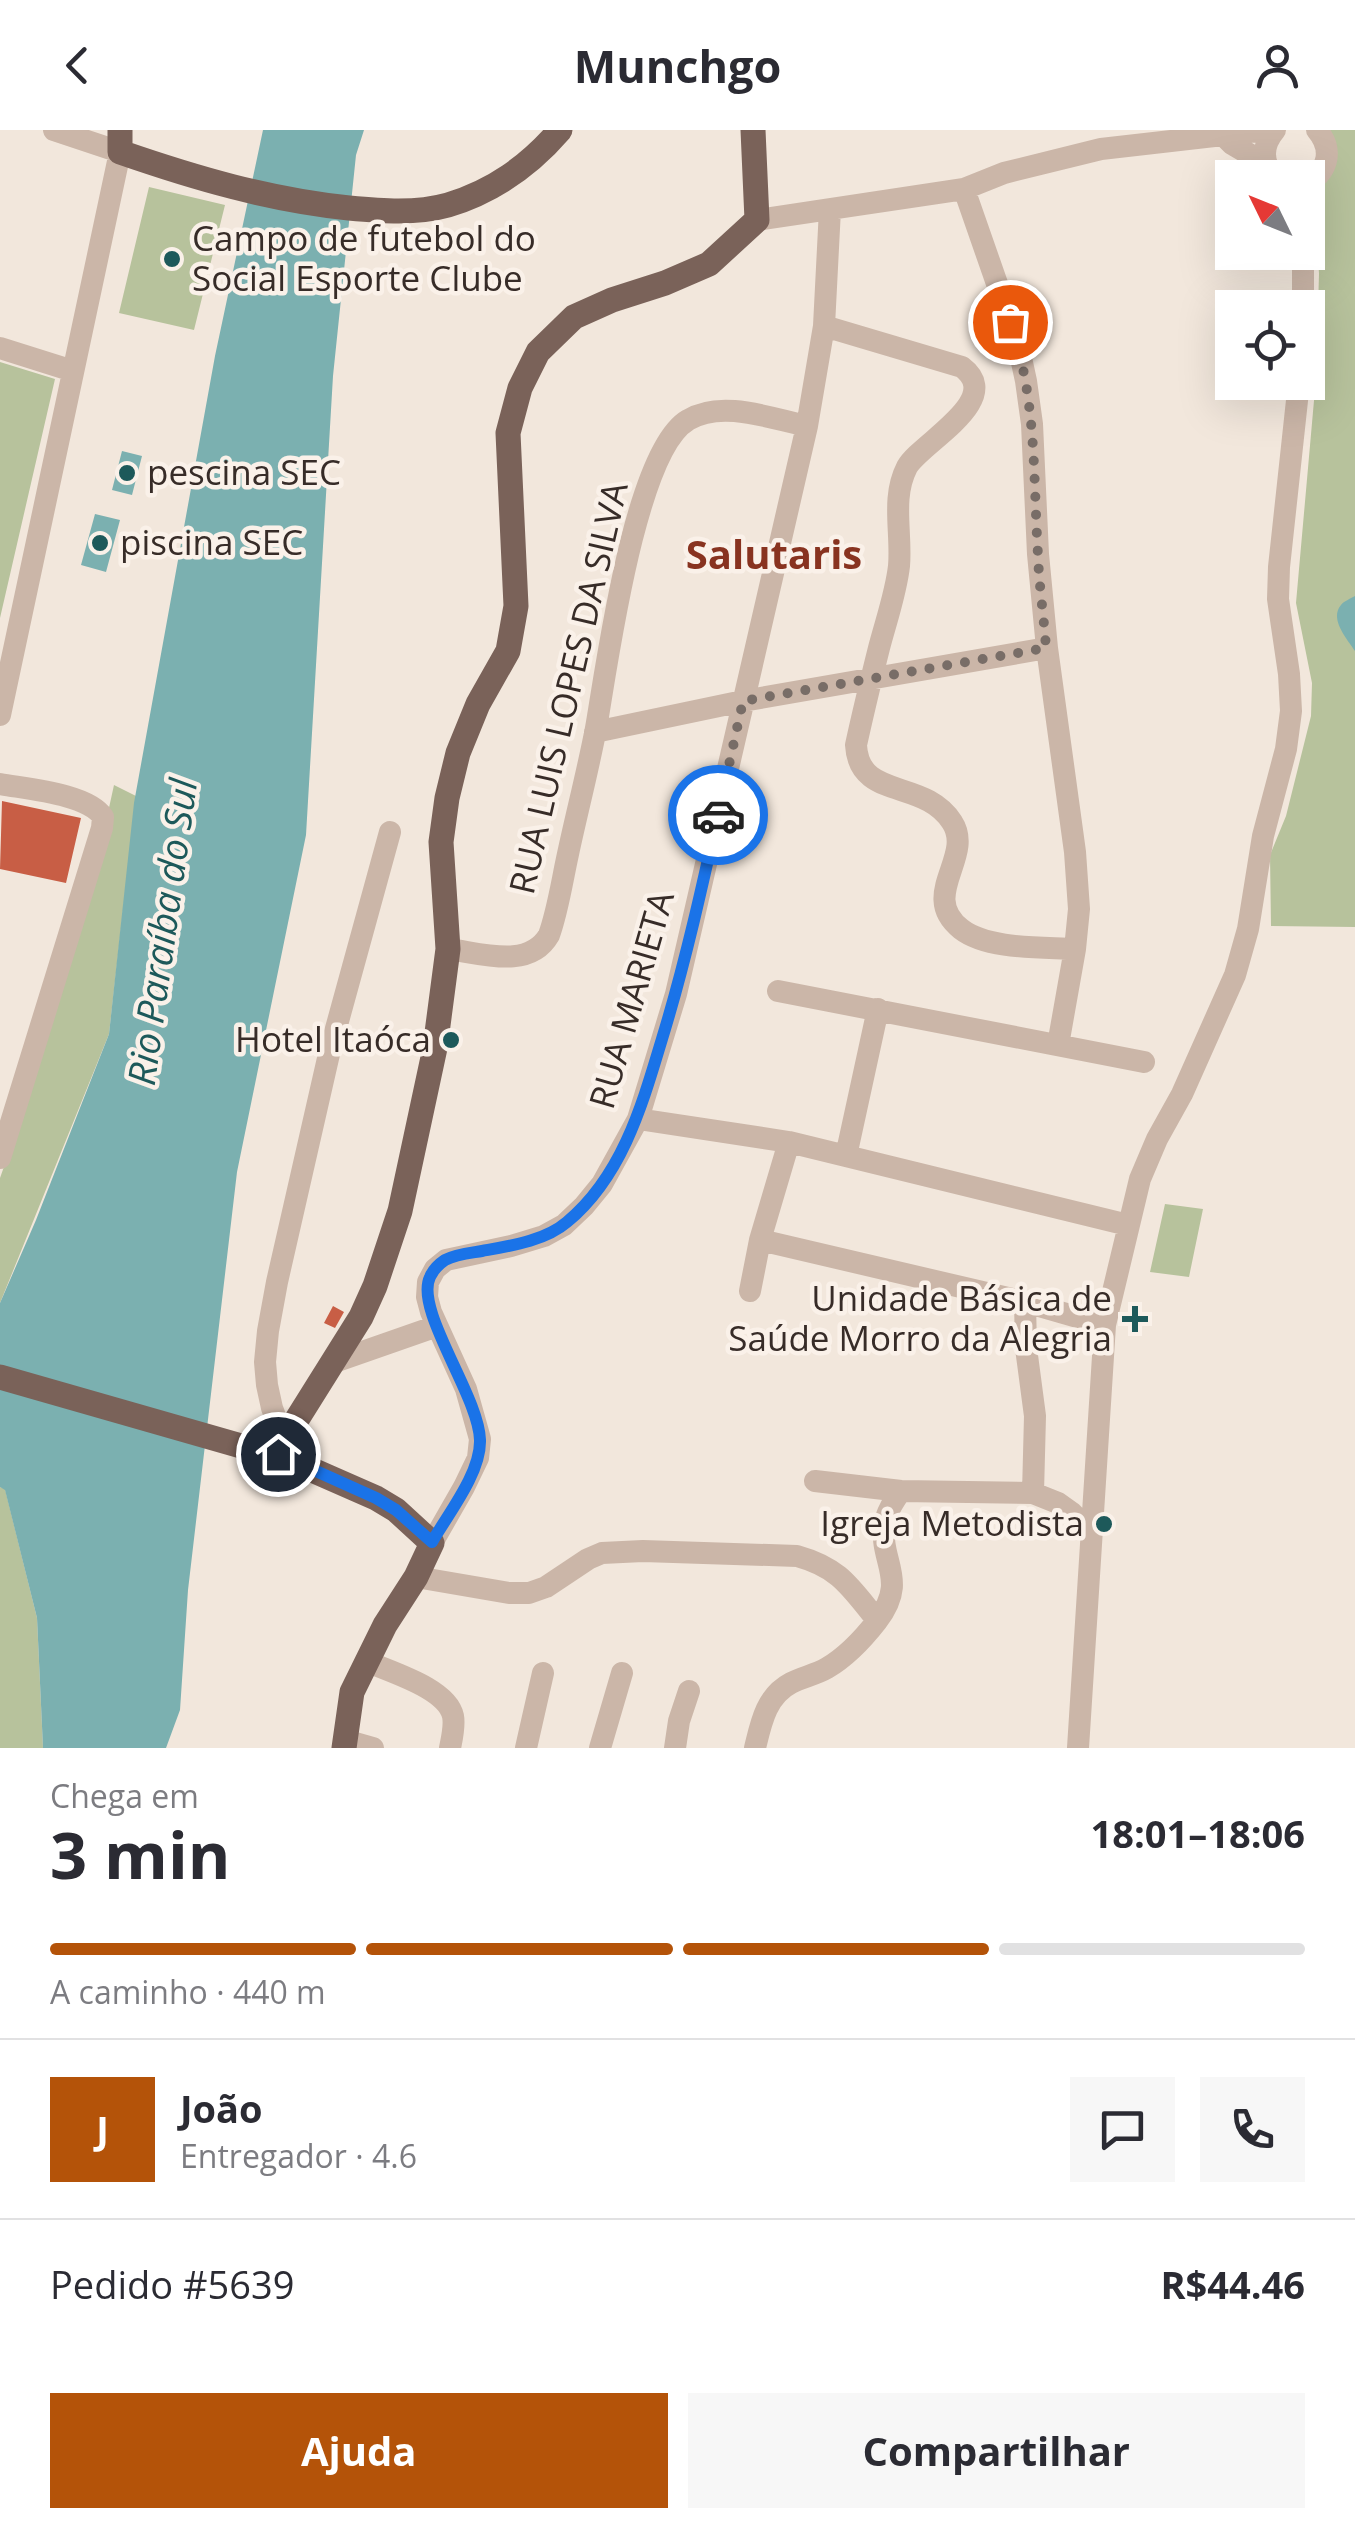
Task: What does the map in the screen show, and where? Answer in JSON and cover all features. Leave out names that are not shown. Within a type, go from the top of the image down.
[{"type":"main road","points":[[120,141],[150,163],[263,195],[384,211],[446,205],[476,194],[519,172],[560,130]]},
{"type":"main road","points":[[281,1447],[361,1317],[400,1211],[436,1048],[448,948],[442,842],[447,798],[458,753],[484,692],[508,651],[513,628],[516,606],[508,433],[513,409],[538,352],[574,317],[709,264],[757,220],[753,130]]},
{"type":"main road","points":[[0,1377],[248,1448],[281,1447],[396,1510],[432,1542],[352,1692],[345,1744]]},
{"type":"street","points":[[0,714],[120,141],[54,130]]},
{"type":"street","points":[[757,220],[964,190],[1101,139],[1274,131],[1265,148],[1268,160]]},
{"type":"street","points":[[1320,131],[1328,150],[1325,165]]},
{"type":"street","points":[[1223,135],[1255,160]]},
{"type":"street","points":[[964,190],[1018,344],[1033,438],[1046,648],[1075,852],[1079,909],[1058,1045]]},
{"type":"street","name":"RUA MARIETA","points":[[432,1542],[478,1458],[480,1439],[466,1389],[427,1296],[428,1282],[434,1269],[446,1260],[511,1246],[564,1225],[602,1184],[638,1119],[676,994],[807,426],[824,326],[830,210]]},
{"type":"street","points":[[824,326],[962,367],[968,372],[973,390],[961,417],[916,454],[900,483],[899,565],[856,746],[857,760],[876,782],[928,800],[952,822],[959,835],[958,852],[945,886],[945,903],[951,918],[963,931],[1003,944],[1075,949]]},
{"type":"street","points":[[0,348],[73,371]]},
{"type":"street","points":[[1078,1748],[1105,1325],[1140,1179],[1235,975],[1248,928],[1263,836],[1286,749],[1291,711],[1278,598],[1297,400]]},
{"type":"street","name":"RUA LUIS LOPES DA SILVA","points":[[448,948],[512,957],[534,951],[546,942],[595,732],[636,523],[666,443],[689,419],[717,411],[807,426]]},
{"type":"street","points":[[595,732],[743,701],[1046,648]]},
{"type":"street","points":[[0,784],[82,801],[101,812],[102,828],[0,1158]]},
{"type":"street","points":[[281,1447],[265,1362],[276,1282],[328,1054],[390,832]]},
{"type":"street","points":[[778,991],[1144,1062]]},
{"type":"street","points":[[846,1156],[878,1008]]},
{"type":"street","points":[[638,1119],[789,1142],[1128,1225]]},
{"type":"street","points":[[750,1290],[760,1240],[789,1142]]},
{"type":"street","points":[[760,1240],[1025,1302],[1105,1325]]},
{"type":"street","points":[[1025,1302],[1026,1348],[1035,1416],[1033,1493]]},
{"type":"street","points":[[334,1362],[438,1326]]},
{"type":"street","points":[[815,1481],[901,1491],[1033,1493],[1058,1503],[1091,1532]]},
{"type":"street","points":[[756,1748],[764,1712],[771,1700],[791,1683],[848,1654],[886,1606],[893,1577],[884,1533],[886,1518],[901,1491]]},
{"type":"street","points":[[416,1577],[529,1593],[602,1553],[797,1556],[833,1570],[877,1620]]},
{"type":"street","points":[[366,1661],[431,1690],[447,1703],[452,1713],[450,1748]]},
{"type":"street","points":[[526,1748],[542,1673]]},
{"type":"street","points":[[600,1748],[622,1673]]},
{"type":"street","points":[[675,1748],[679,1720],[690,1691]]},
{"type":"street","points":[[345,1744],[373,1748]]},
{"type":"green space","points":[[1329,130],[1355,130],[1355,927],[1271,926],[1270,855],[1286,816],[1311,716],[1312,683],[1296,603],[1314,400],[1325,400],[1325,290],[1319,290],[1319,270],[1325,270],[1325,160]]},
{"type":"green space","name":"Campo de futebol do Social Esporte Clube","points":[[149,187],[225,205],[194,330],[119,313]]},
{"type":"green space","points":[[0,362],[55,379],[0,618]]},
{"type":"green space","points":[[114,785],[136,796],[109,1034],[0,1303],[0,1178],[26,1104]]},
{"type":"green space","points":[[1165,1204],[1203,1209],[1189,1277],[1150,1272]]},
{"type":"green space","points":[[0,1487],[5,1489],[37,1618],[43,1748],[0,1748]]},
{"type":"water","name":"Rio Paraíba do Sul","points":[[263,130],[364,130],[356,155],[333,376],[306,835],[237,1172],[188,1590],[180,1710],[166,1748],[43,1748],[37,1618],[5,1490],[0,1487],[0,1303],[109,1034],[134,803],[215,356]]},
{"type":"water","name":"pescina SEC","points":[[122,451],[142,456],[132,495],[112,490]]},
{"type":"water","name":"piscina SEC","points":[[95,514],[120,520],[106,572],[81,565]]},
{"type":"water","points":[[1355,596],[1355,651],[1340,629],[1337,616],[1341,605]]},
{"type":"building","points":[[2,801],[81,818],[66,883],[0,869]]},
{"type":"building","points":[[333,1306],[344,1312],[335,1328],[324,1323]]},
{"type":"way so far","points":[[718,815],[743,701],[1046,648],[1032,424],[1026,381],[1010,322]]},
{"type":"place","name":"Campo de futebol do Social Esporte Clube","points":[[172,259]]},
{"type":"place","name":"pescina SEC","points":[[127,473]]},
{"type":"place","name":"piscina SEC","points":[[100,543]]},
{"type":"place","name":"Hotel Itaóca","points":[[451,1040]]},
{"type":"place","name":"Unidade Básica de Saúde Morro da Alegria","points":[[1135,1319]]},
{"type":"place","name":"Igreja Metodista","points":[[1104,1524]]},
{"type":"district","name":"Salutaris","points":[[774,555]]},
{"type":"route","points":[[278,1454],[376,1498],[432,1542],[478,1458],[480,1439],[466,1389],[430,1312],[428,1282],[434,1269],[446,1260],[511,1246],[564,1225],[602,1184],[638,1119],[676,994],[718,815]]}]
